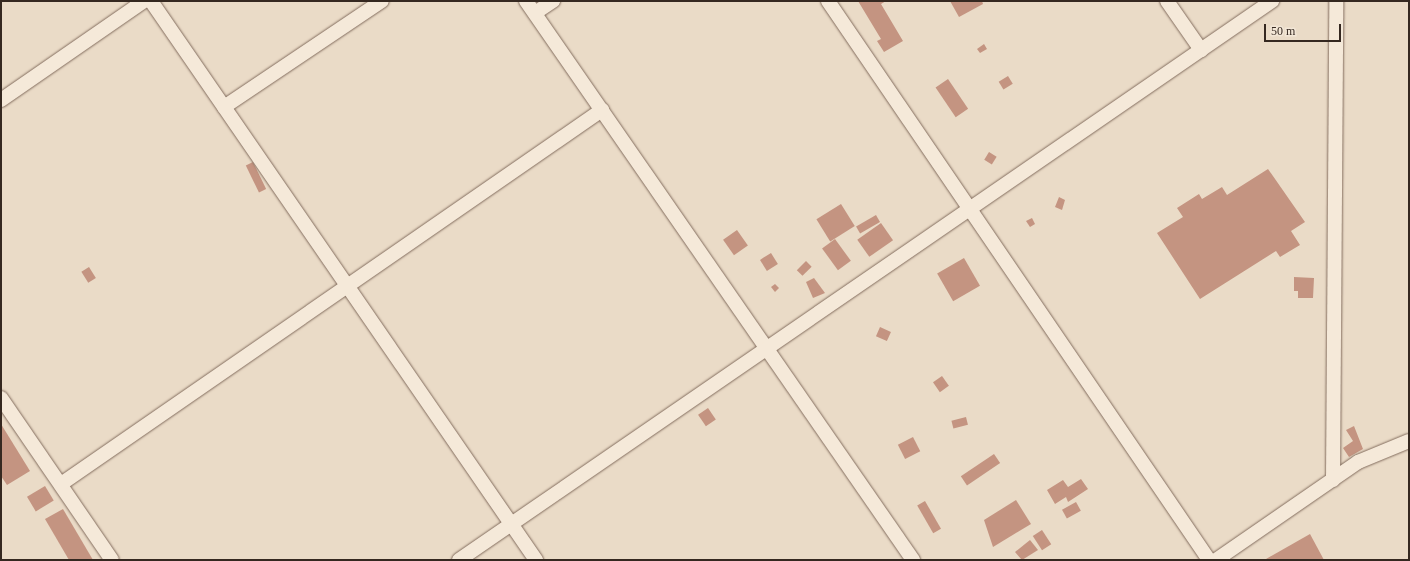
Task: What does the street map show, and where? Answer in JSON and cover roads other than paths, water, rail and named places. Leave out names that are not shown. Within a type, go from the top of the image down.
[{"type":"lane","points":[[1,100],[144,1]]},
{"type":"lane","points":[[150,1],[536,560]]},
{"type":"lane","points":[[224,107],[382,1]]},
{"type":"lane","points":[[526,1],[913,560]]},
{"type":"lane","points":[[535,13],[553,1]]},
{"type":"lane","points":[[828,1],[972,208],[1209,560]]},
{"type":"lane","points":[[1167,1],[1201,50]]},
{"type":"lane","points":[[1333,480],[1336,1]]},
{"type":"lane","points":[[459,560],[768,349],[1201,50],[1266,3]]},
{"type":"lane","points":[[61,484],[602,110]]},
{"type":"lane","points":[[1,398],[112,560]]},
{"type":"lane","points":[[1216,560],[1358,462],[1409,441]]}]
